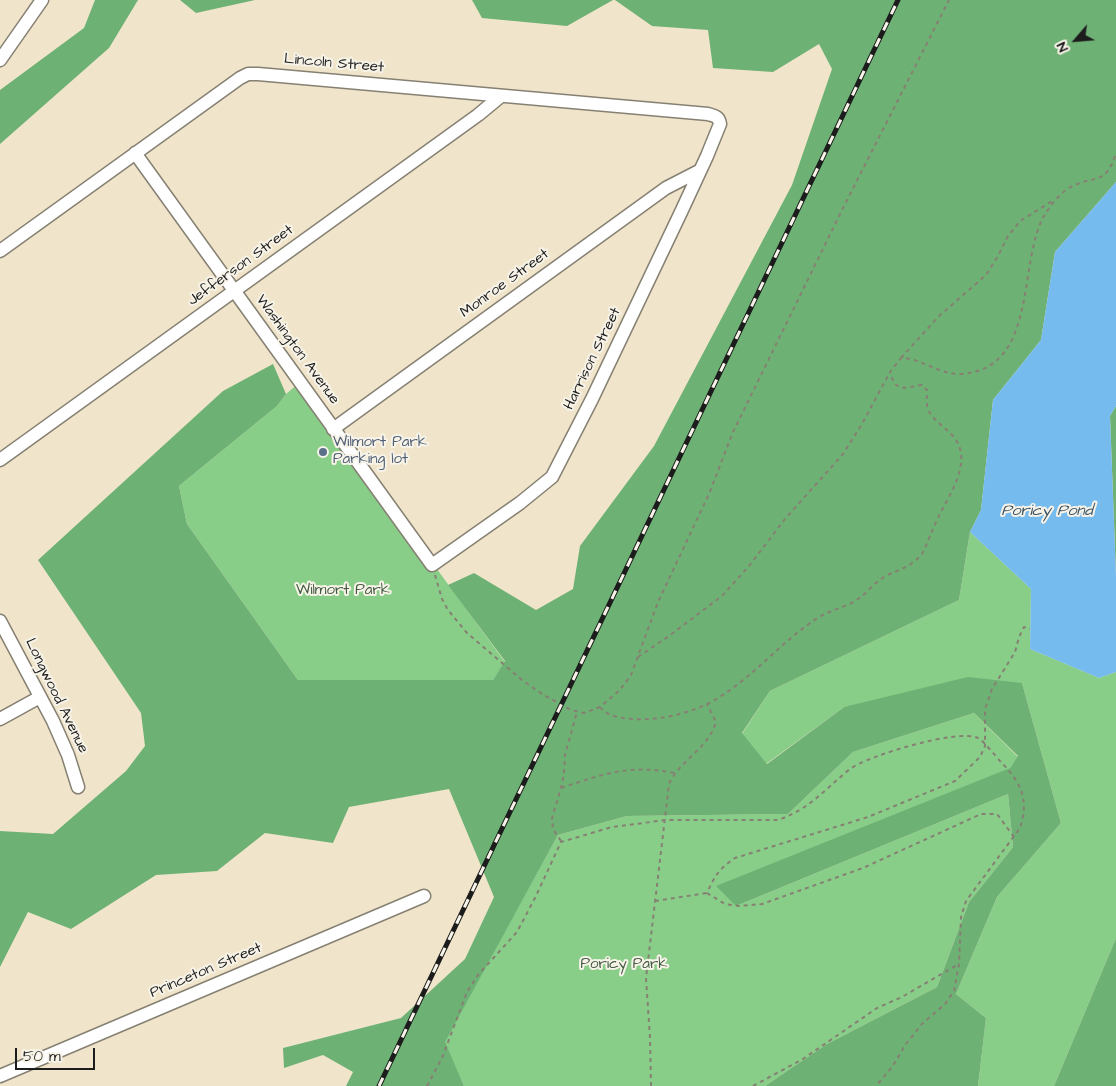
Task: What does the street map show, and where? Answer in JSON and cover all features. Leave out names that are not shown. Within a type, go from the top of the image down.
[{"type":"street","points":[[0,60],[42,0]]},
{"type":"street","name":"Lincoln Street","points":[[0,251],[248,74],[267,74],[708,114],[719,119]]},
{"type":"street","name":"Jefferson Street","points":[[0,460],[470,121],[500,96]]},
{"type":"street","name":"Harrison Street","points":[[432,565],[520,504],[552,477],[592,399],[682,210],[719,128],[719,119]]},
{"type":"street","name":"Washington Avenue","points":[[135,153],[432,565]]},
{"type":"street","name":"Monroe Street","points":[[334,428],[666,188],[699,171]]},
{"type":"street","name":"Longwood Avenue","points":[[0,621],[68,755],[78,787]]},
{"type":"street","points":[[0,719],[40,697]]},
{"type":"street","name":"Princeton Street","points":[[0,1076],[424,896]]},
{"type":"path","points":[[432,565],[437,586],[448,610],[467,633],[531,687],[577,712],[584,713],[600,707],[620,690],[626,683],[638,658],[658,602],[709,494],[733,432],[845,204],[949,0]]},
{"type":"path","points":[[638,658],[722,596],[736,581],[785,519],[843,454],[862,424],[890,372],[901,358],[938,317],[986,275],[1008,236],[1020,221],[1070,188],[1104,175],[1112,166],[1116,152]]},
{"type":"path","points":[[901,358],[910,358],[938,370],[958,374],[977,370],[995,361],[1008,348],[1016,331],[1036,236],[1043,217],[1056,199]]},
{"type":"path","points":[[600,707],[604,712],[612,716],[645,720],[682,713],[707,704],[733,689],[816,619],[829,611],[858,599],[886,576],[916,562],[922,554],[953,488],[959,471],[961,455],[957,442],[948,430],[935,420],[927,408],[927,390],[922,385],[906,389],[897,386],[890,372]]},
{"type":"path","points":[[707,893],[715,875],[722,867],[735,858],[868,817],[955,781],[980,757],[985,746],[985,709],[992,689],[1015,652],[1022,630],[1024,627],[1030,629]]},
{"type":"path","points":[[651,1086],[646,978],[669,784],[674,773],[713,732],[716,722],[707,704]]},
{"type":"path","points":[[561,842],[553,828],[552,818],[562,788],[565,755],[577,712]]},
{"type":"path","points":[[427,1086],[442,1058],[467,992],[478,975],[517,932],[561,842],[612,827],[666,820],[778,820],[795,814],[826,791],[850,769],[864,761],[922,743],[961,735],[978,738],[1018,782],[1024,798],[1024,815],[1020,828],[1014,837],[966,901],[961,916],[959,964],[954,991],[945,1004],[922,1024],[906,1044],[892,1067],[876,1086]]},
{"type":"path","points":[[562,788],[607,774],[631,769],[652,769],[674,773]]},
{"type":"path","points":[[655,901],[707,893],[725,904],[739,906],[762,904],[862,868],[981,814],[997,814],[1014,837]]},
{"type":"path","points":[[753,1086],[804,1059],[878,1008],[902,997],[959,964]]},
{"type":"green space","points":[[95,0],[138,0],[109,48],[0,144],[0,90],[84,28]]},
{"type":"green space","points":[[180,0],[255,0],[196,13]]},
{"type":"green space","points":[[472,0],[613,0],[567,26],[482,18]]},
{"type":"green space","points":[[615,0],[1116,0],[1116,182],[1055,252],[1041,340],[993,400],[981,510],[970,532],[959,600],[770,691],[742,733],[767,764],[844,707],[968,677],[1022,683],[1061,823],[997,897],[956,994],[986,1018],[978,1086],[765,1086],[827,1044],[937,987],[969,902],[1013,847],[1008,794],[736,906],[716,886],[1010,768],[1018,756],[974,713],[853,752],[788,814],[627,816],[558,835],[445,1042],[464,1086],[346,1086],[353,1072],[323,1055],[284,1068],[283,1048],[401,1018],[465,959],[494,897],[449,789],[349,807],[333,843],[265,833],[217,871],[156,875],[71,929],[28,912],[0,967],[0,831],[53,834],[126,771],[145,746],[141,713],[38,560],[223,391],[273,364],[286,394],[277,406],[179,486],[187,524],[298,680],[493,680],[505,661],[448,585],[474,573],[536,610],[573,589],[580,546],[654,446],[792,185],[832,69],[819,44],[773,72],[713,68],[708,30],[652,26]]},
{"type":"green space","name":"Wilmort Park","points":[[300,382],[505,662],[493,680],[298,680],[187,524],[179,486],[277,406],[286,394]]},
{"type":"green space","points":[[1116,406],[1116,576],[1110,416]]},
{"type":"green space","points":[[970,532],[1031,589],[1030,649],[1099,678],[1116,672],[1116,938],[1054,1086],[978,1086],[986,1018],[956,994],[997,897],[1061,823],[1022,683],[844,707],[766,764],[742,734],[770,691],[959,600]]},
{"type":"green space","name":"Poricy Park","points":[[974,713],[1018,757],[1010,768],[736,906],[1008,794],[1013,847],[969,902],[937,987],[827,1044],[765,1086],[464,1086],[444,1042],[558,835],[627,816],[788,814],[853,752]]},
{"type":"green space","points":[[1116,938],[1116,1086],[1054,1086]]},
{"type":"water","name":"Poricy Pond","points":[[1116,182],[1116,406],[1110,416],[1116,576],[1116,672],[1099,678],[1030,649],[1031,589],[970,532],[981,510],[993,400],[1041,340],[1055,252]]},
{"type":"railway","points":[[379,1086],[898,0]]},
{"type":"place","name":"Wilmort Park Parking lot","points":[[323,452]]}]
